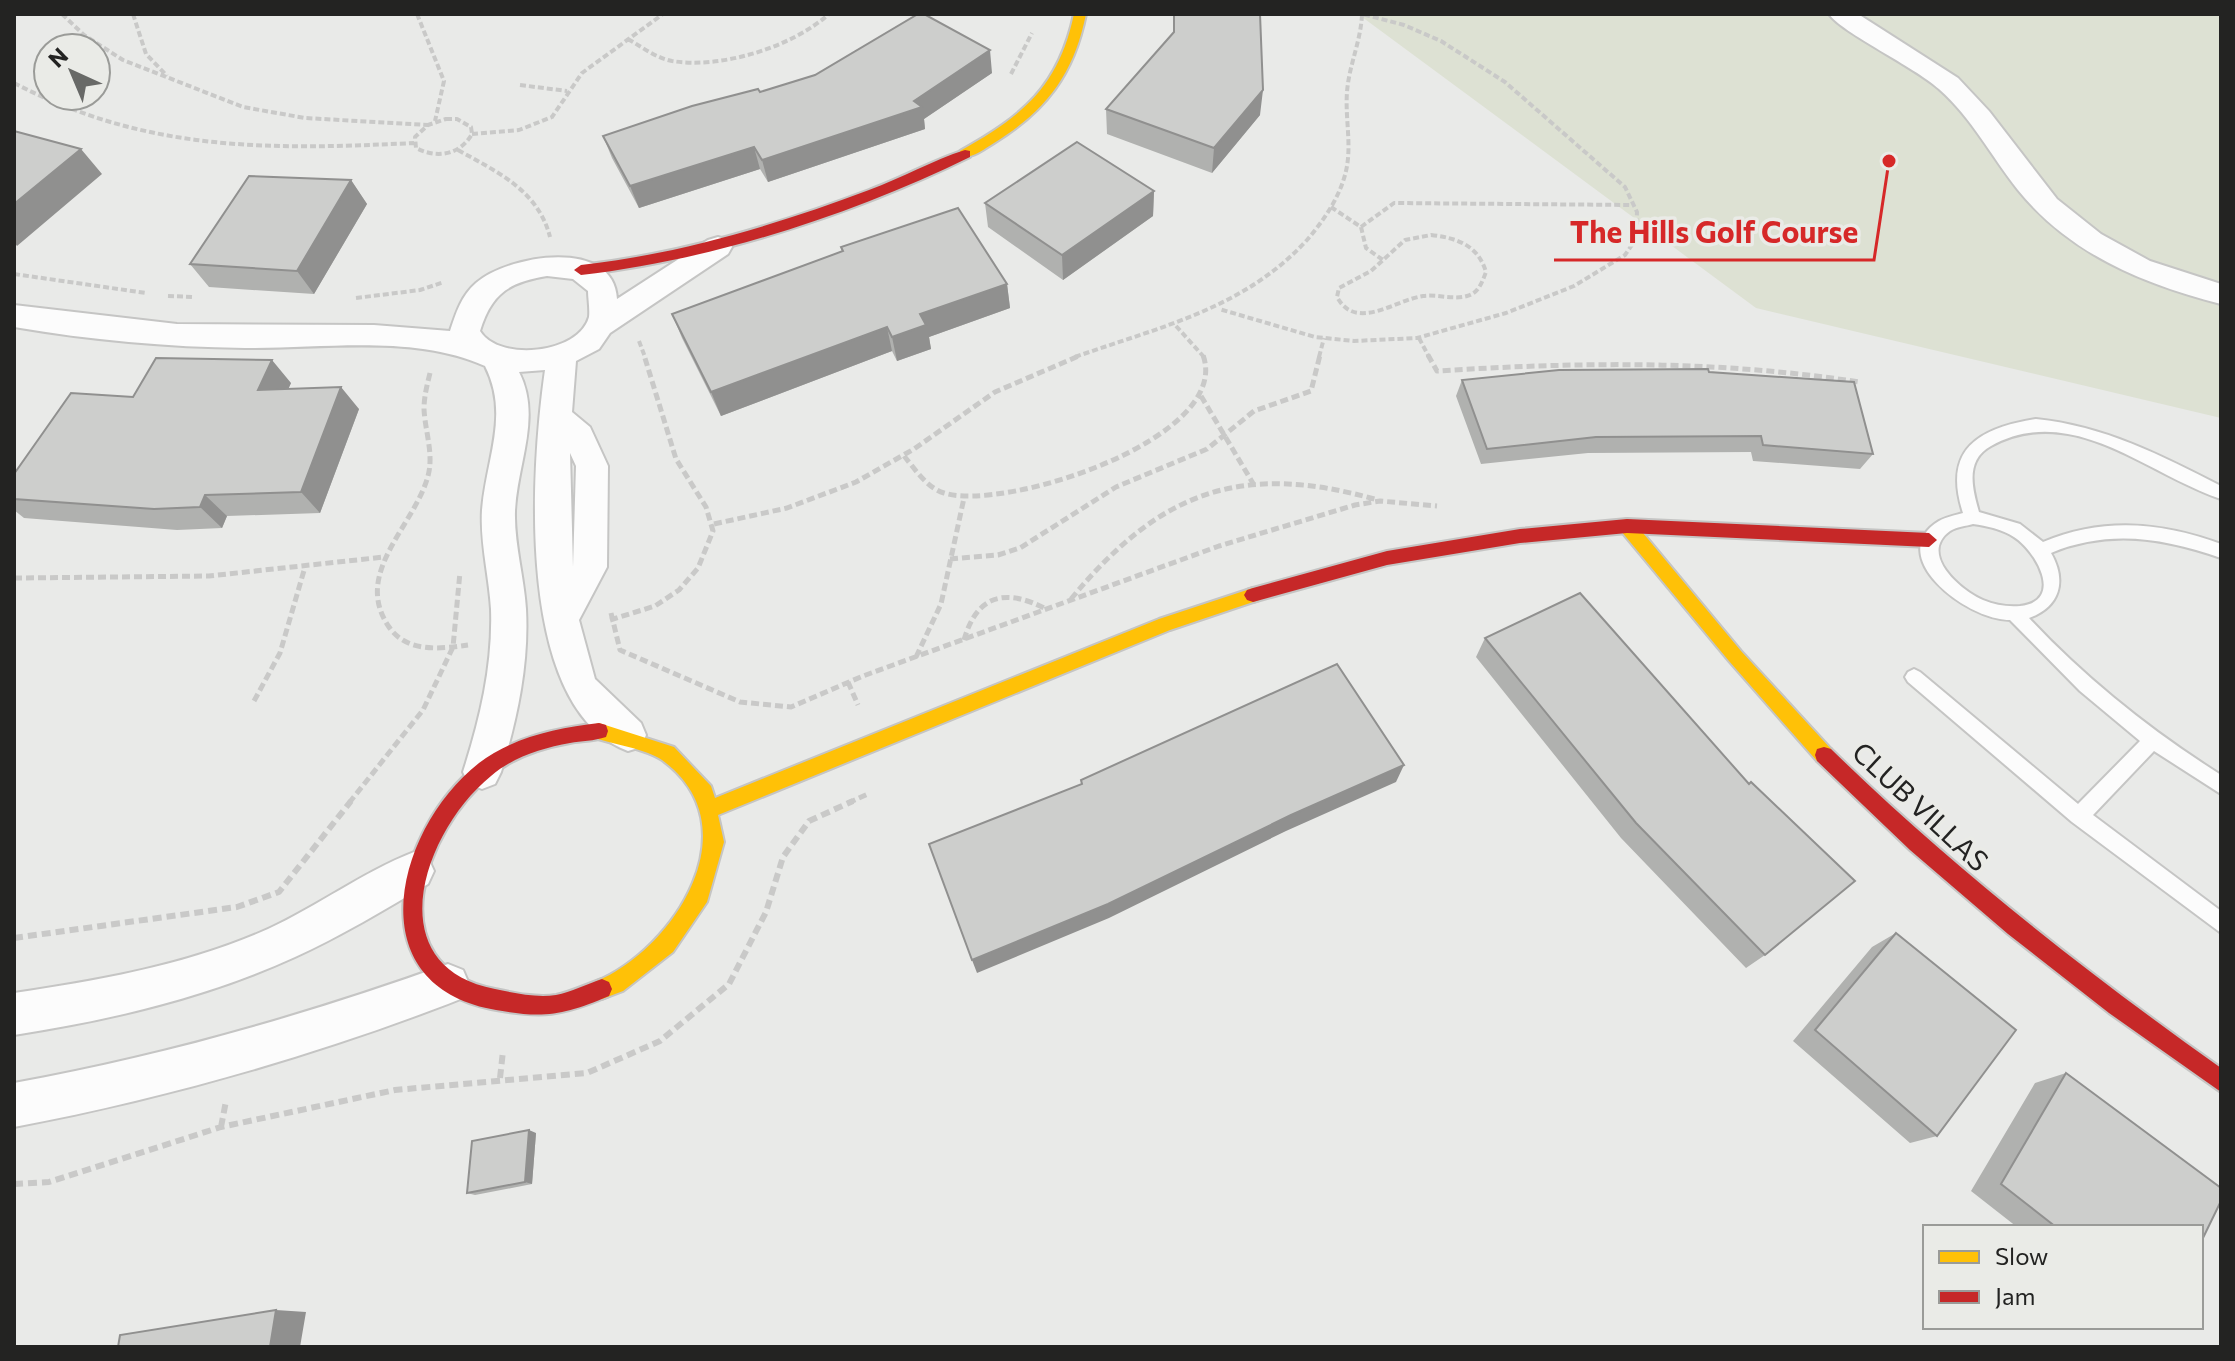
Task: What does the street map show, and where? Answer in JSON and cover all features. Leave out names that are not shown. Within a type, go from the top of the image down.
[{"type":"street","points":[[373,335],[429,318],[480,295],[510,275],[547,266],[581,270],[650,263],[718,247],[908,182],[956,161],[997,136],[1030,108],[1056,78],[1072,48],[1080,14]]},
{"type":"street","points":[[1841,14],[1903,49],[1944,78],[1982,120],[2030,187],[2083,237],[2145,271],[2221,294]]},
{"type":"street","points":[[599,325],[718,247]]},
{"type":"street","points":[[14,316],[73,327],[172,335],[373,335],[432,339],[530,363],[562,355],[590,337],[599,325],[606,312],[606,299],[602,287],[581,270]]},
{"type":"street","points":[[480,295],[466,321],[515,396],[513,439],[499,505],[508,638],[505,682],[482,772]]},
{"type":"street","points":[[562,355],[556,416],[555,546],[562,623],[572,669],[581,688],[609,721],[628,735]]},
{"type":"street","points":[[710,809],[1165,624],[1276,587],[1387,558],[1520,536],[1627,526],[1929,540]]},
{"type":"street","name":"CLUB VILLAS","points":[[1627,526],[1770,698],[1852,784],[2026,937],[2221,1081]]},
{"type":"street","points":[[599,731],[651,742],[688,769],[701,787],[710,809],[714,840],[709,872],[697,903],[677,935],[651,962],[619,984],[583,1001],[545,1009],[509,1009],[476,1000],[448,984],[428,962],[415,934],[410,904],[414,871],[439,817],[482,772],[539,741],[599,731]]},
{"type":"street","points":[[14,1014],[139,992],[236,962],[328,920],[414,871]]},
{"type":"street","points":[[14,1105],[182,1072],[288,1041],[448,984]]},
{"type":"lane","points":[[1973,517],[1963,491],[1964,468],[1973,449],[1990,435],[2014,427],[2042,425],[2100,437],[2221,493]]},
{"type":"lane","points":[[1973,517],[2010,527],[2041,550],[2054,579],[2052,592],[2045,604],[2015,614],[1976,606],[1951,589],[1934,569],[1929,540],[1946,523],[1973,517]]},
{"type":"lane","points":[[2041,550],[2063,539],[2115,529],[2175,536],[2221,551]]},
{"type":"lane","points":[[2015,614],[2072,674],[2152,741],[2221,785]]},
{"type":"lane","points":[[1914,677],[2079,816],[2221,923]]},
{"type":"lane","points":[[2079,816],[2152,741]]},
{"type":"path","points":[[62,14],[102,49],[215,98],[272,114],[428,125]]},
{"type":"path","points":[[133,14],[146,54],[171,79]]},
{"type":"path","points":[[417,14],[441,68],[443,95],[435,122]]},
{"type":"path","points":[[14,83],[101,121],[176,137],[306,147],[414,143],[429,155],[458,150],[472,134],[517,130],[544,121],[563,107],[567,91],[581,74],[663,14]]},
{"type":"path","points":[[628,38],[663,58],[702,62],[799,38],[829,14]]},
{"type":"path","points":[[714,524],[812,501],[864,479],[904,456],[959,414],[1010,384],[1088,351],[1176,326],[1219,309],[1263,282],[1309,239],[1331,207],[1348,163],[1347,93],[1362,14],[1438,36],[1483,63],[1625,187],[1635,205],[1639,223],[1636,241],[1626,257],[1608,270],[1502,315],[1419,338],[1372,341],[1324,338],[1269,328],[1219,309]]},
{"type":"path","points":[[1007,82],[1033,31]]},
{"type":"path","points":[[520,85],[567,91]]},
{"type":"path","points":[[414,143],[415,137],[435,122],[457,119],[471,127],[472,134]]},
{"type":"path","points":[[458,150],[526,192],[544,216],[549,233],[547,266]]},
{"type":"path","points":[[1361,227],[1394,203],[1635,205]]},
{"type":"path","points":[[1331,207],[1361,227],[1366,248],[1383,260]]},
{"type":"path","points":[[535,237],[559,233]]},
{"type":"path","points":[[1445,236],[1458,240],[1479,254],[1486,272],[1478,290],[1467,296],[1422,296],[1365,315],[1342,306],[1337,297],[1339,288],[1383,260],[1405,240],[1445,236]]},
{"type":"path","points":[[14,274],[151,294]]},
{"type":"path","points":[[342,300],[420,290],[449,281]]},
{"type":"path","points":[[166,296],[195,297]]},
{"type":"path","points":[[562,623],[611,620],[643,613],[684,587],[699,570],[712,538],[714,524],[678,466],[651,370],[625,306]]},
{"type":"path","points":[[904,456],[934,487],[964,498],[983,499],[1033,490],[1094,470],[1149,440],[1201,396],[1207,378],[1204,354],[1176,326]]},
{"type":"path","points":[[950,559],[998,555],[1020,548],[1116,487],[1181,461],[1225,435],[1262,406],[1311,391],[1324,338]]},
{"type":"path","points":[[1419,338],[1437,371],[1644,363],[1770,368],[1859,382]]},
{"type":"path","points":[[432,339],[424,402],[429,474],[421,495],[384,557],[376,604],[383,621],[396,635],[414,645],[436,651],[508,638]]},
{"type":"path","points":[[1201,396],[1254,485]]},
{"type":"path","points":[[1070,600],[1118,544],[1140,526],[1196,497],[1254,485],[1318,484],[1380,501]]},
{"type":"path","points":[[916,658],[941,604],[964,498]]},
{"type":"path","points":[[14,578],[115,580],[305,567],[384,557]]},
{"type":"path","points":[[254,701],[275,668],[290,635],[305,567]]},
{"type":"path","points":[[964,641],[968,620],[983,604],[1005,596],[1028,597],[1047,609]]},
{"type":"path","points":[[611,606],[611,620],[620,650],[740,702],[791,707]]},
{"type":"path","points":[[14,938],[237,907],[279,892],[423,710],[453,647]]},
{"type":"shaded area","points":[[1358,14],[2221,14],[2221,418],[1756,308]]},
{"type":"building","points":[[918,14],[924,14],[990,50],[914,101],[922,107],[762,160],[754,147],[630,186],[603,136],[692,106],[758,89],[760,92],[815,75]]},
{"type":"building","points":[[1174,14],[1260,14],[1263,90],[1214,148],[1106,109],[1174,32]]},
{"type":"building","points":[[14,131],[81,149],[14,204]]},
{"type":"building","points":[[1077,142],[1154,191],[1062,255],[985,203]]},
{"type":"building","points":[[249,176],[351,180],[297,271],[190,264]]},
{"type":"building","points":[[958,208],[1007,284],[920,314],[926,325],[892,337],[887,327],[711,392],[672,314],[843,251],[841,247]]},
{"type":"building","points":[[156,358],[272,360],[258,390],[341,387],[301,492],[205,495],[200,507],[154,509],[14,499],[14,474],[71,393],[133,397]]},
{"type":"building","points":[[1708,369],[1709,372],[1854,382],[1873,454],[1763,445],[1761,436],[1596,437],[1487,449],[1462,380],[1559,370]]},
{"type":"building","points":[[1580,593],[1749,784],[1751,782],[1855,881],[1765,955],[1636,823],[1485,638]]},
{"type":"building","points":[[1337,664],[1404,765],[1291,815],[1108,904],[972,960],[929,844],[1082,784],[1081,780]]},
{"type":"building","points":[[1896,933],[2016,1030],[1937,1136],[1815,1030]]},
{"type":"building","points":[[2066,1073],[2221,1188],[2221,1201],[2203,1238],[2203,1225],[2053,1225],[2001,1184]]},
{"type":"building","points":[[529,1130],[525,1182],[467,1193],[472,1141]]},
{"type":"building","points":[[276,1310],[270,1347],[118,1347],[120,1335]]},
{"type":"traffic: slow","points":[[965,154],[1011,125],[1050,88],[1071,52],[1080,14]]},
{"type":"traffic: slow","points":[[1627,526],[1735,656],[1824,755]]},
{"type":"traffic: slow","points":[[710,809],[1165,624],[1253,595]]},
{"type":"traffic: slow","points":[[599,731],[667,753],[704,792],[714,842],[700,895],[666,945],[616,984],[602,989]]},
{"type":"traffic: jam","points":[[581,270],[671,256],[760,232],[874,193],[965,154]]},
{"type":"traffic: jam","points":[[1253,595],[1387,558],[1520,536],[1627,526],[1929,540]]},
{"type":"traffic: jam","points":[[599,731],[524,747],[484,770],[454,799],[431,834],[417,872],[412,909],[418,944],[436,973],[467,994],[513,1003],[551,1006],[602,989]]},
{"type":"traffic: jam","points":[[1824,755],[1917,844],[2015,927],[2116,1006],[2221,1081]]},
{"type":"place","name":"The Hills Golf Course","points":[[1889,161]]}]
